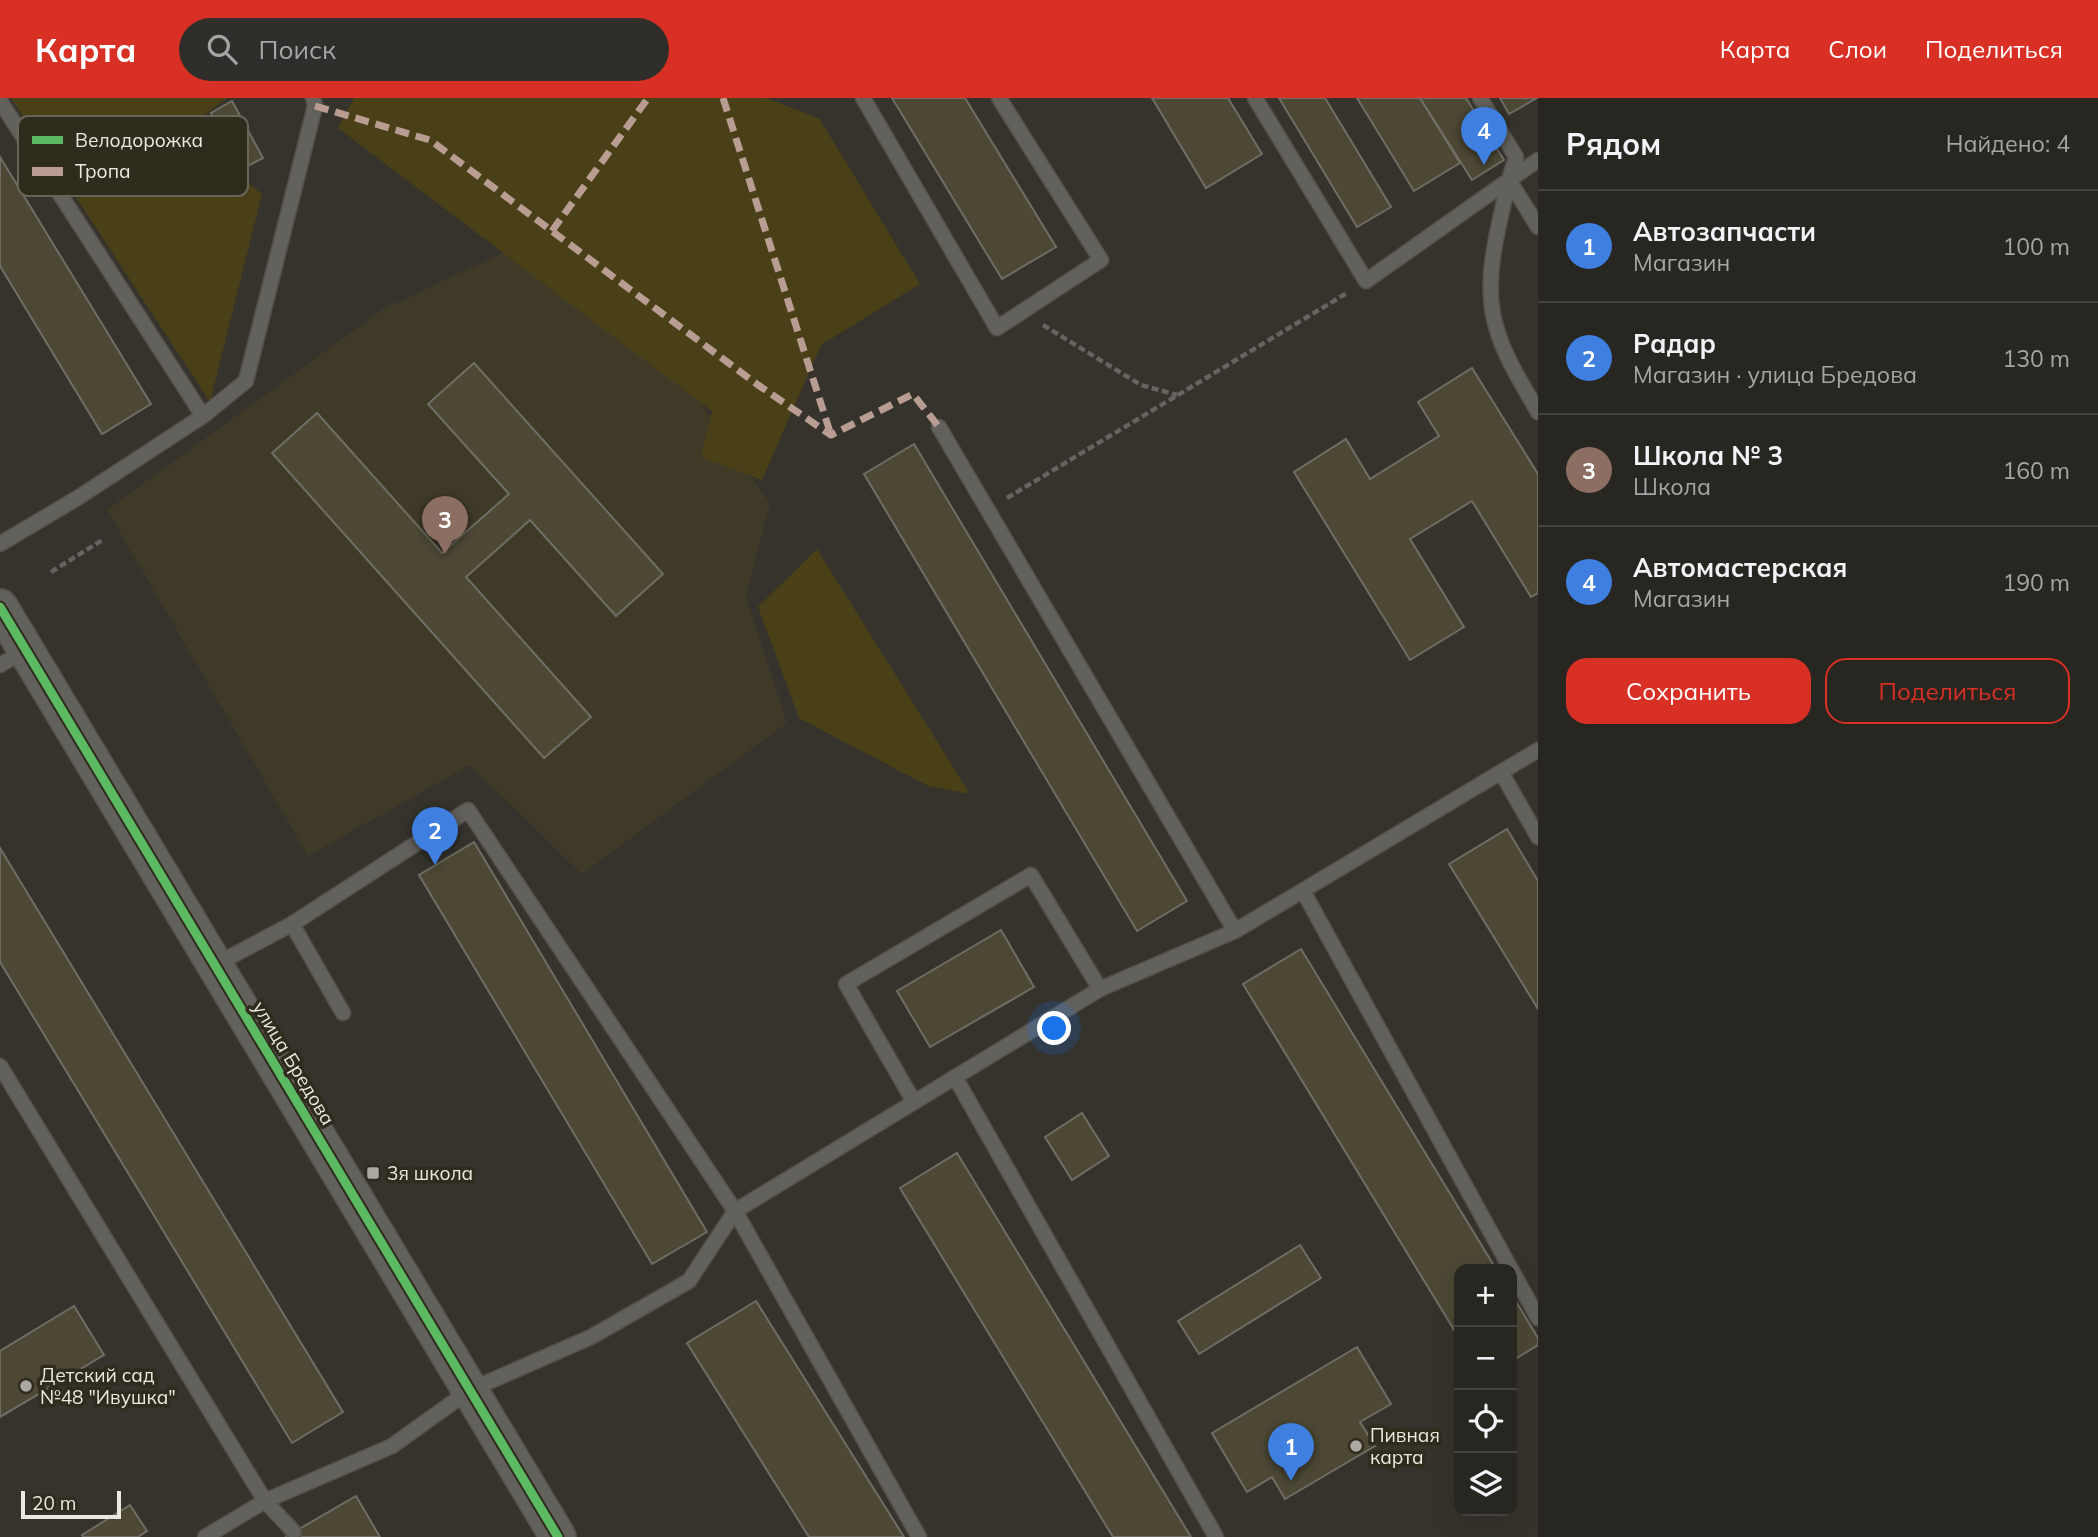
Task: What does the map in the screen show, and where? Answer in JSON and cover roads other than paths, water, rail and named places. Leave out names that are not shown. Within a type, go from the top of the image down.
[{"type":"street","name":"улица Бредова","points":[[0,607],[13,657],[215,965],[558,1537]]},
{"type":"lane","points":[[0,544],[79,497],[203,416],[246,381],[314,106],[313,98]]},
{"type":"lane","points":[[863,98],[997,328],[1101,260],[999,98]]},
{"type":"lane","points":[[1255,98],[1366,281],[1538,160]]},
{"type":"lane","points":[[1480,98],[1516,157],[1492,261],[1492,300],[1497,330],[1538,412]]},
{"type":"lane","points":[[0,101],[18,129]]},
{"type":"lane","points":[[1509,180],[1538,226]]},
{"type":"lane","points":[[61,196],[203,416]]},
{"type":"lane","points":[[939,427],[1235,931]]},
{"type":"lane","points":[[205,1537],[265,1501],[392,1446],[470,1390],[591,1337],[690,1281],[734,1211],[1100,989],[1235,931],[1538,751]]},
{"type":"lane","points":[[1501,772],[1538,837]]},
{"type":"lane","points":[[215,965],[292,924],[468,810],[734,1211],[919,1537]]},
{"type":"lane","points":[[914,1102],[846,984],[1031,875],[1100,989]]},
{"type":"lane","points":[[1303,891],[1508,1264]]},
{"type":"lane","points":[[292,924],[343,1013]]},
{"type":"lane","points":[[0,1066],[265,1501],[294,1532]]},
{"type":"lane","points":[[955,1077],[1216,1537]]},
{"type":"lane","points":[[1517,1281],[1538,1318]]},
{"type":"place","name":"Автомастерская","points":[[1484,165]]},
{"type":"place","name":"Школа № 3","points":[[445,554]]},
{"type":"place","name":"Радар","points":[[435,865]]},
{"type":"place","name":"3я школа","points":[[373,1173]]},
{"type":"place","name":"Детский сад №48 \"Ивушка\"","points":[[26,1386]]},
{"type":"place","name":"Пивная карта","points":[[1356,1446]]},
{"type":"place","name":"Автозапчасти","points":[[1291,1481]]}]
